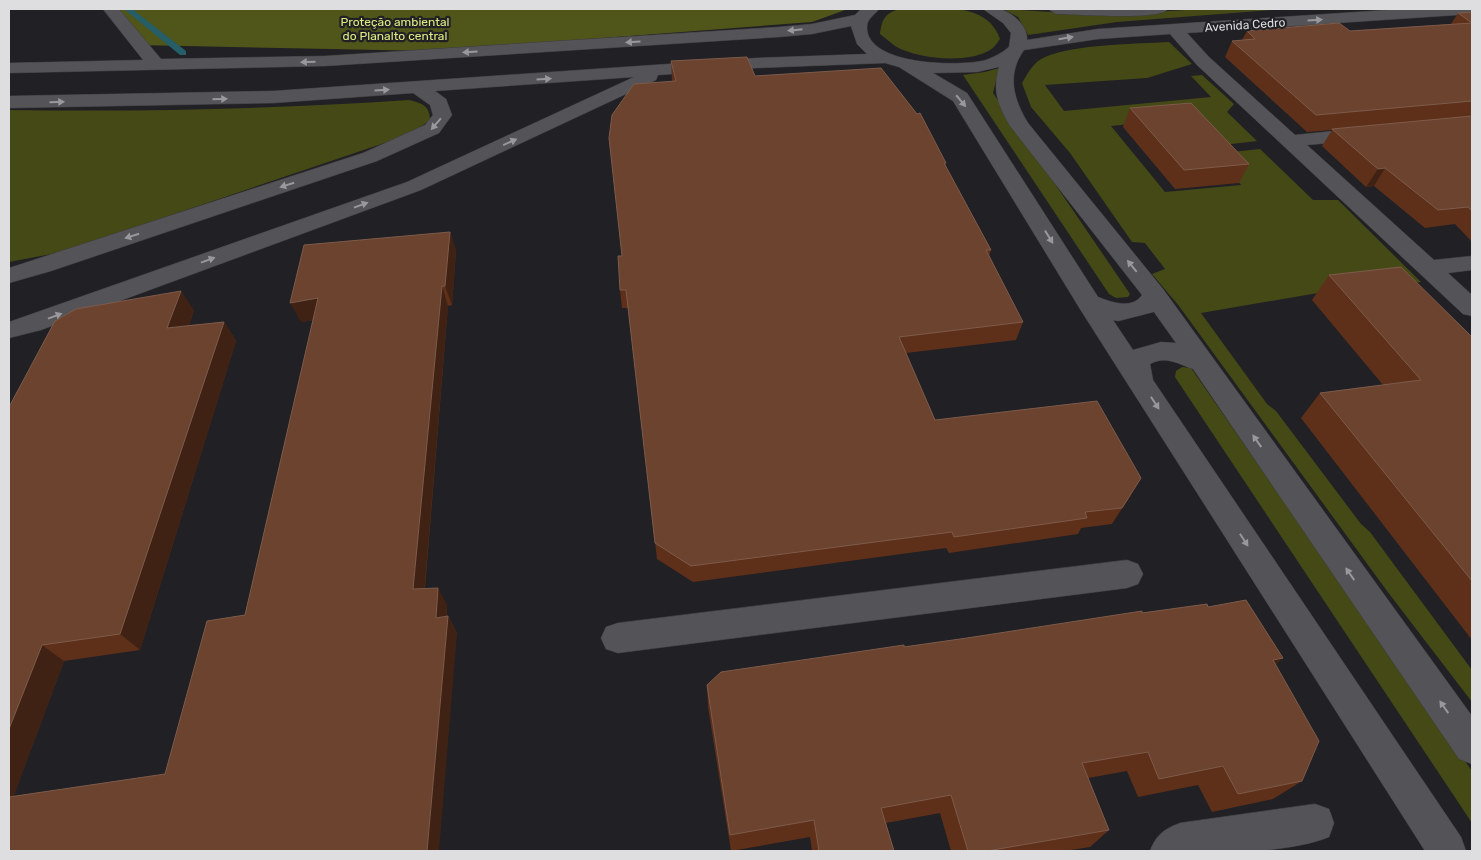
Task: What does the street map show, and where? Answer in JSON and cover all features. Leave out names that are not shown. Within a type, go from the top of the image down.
[{"type":"street","points":[[111,9],[157,66]]},
{"type":"street","points":[[991,9],[1009,20],[1019,33],[1016,49],[1002,84],[1005,101],[1020,126],[1155,295],[1200,362],[1472,746]]},
{"type":"street","points":[[1056,9],[1121,11],[1160,9]]},
{"type":"street","name":"Avenida Cedro","points":[[897,61],[931,69],[957,70],[1000,61],[1016,49],[1098,34],[1472,9]]},
{"type":"street","points":[[9,68],[325,62],[779,32],[832,25],[860,12]]},
{"type":"street","points":[[860,12],[858,29],[862,39],[872,50],[897,61],[960,97],[1089,302],[1447,851]]},
{"type":"street","points":[[1174,30],[1204,61],[1472,308]]},
{"type":"street","points":[[9,102],[184,100],[419,88],[821,59],[897,61]]},
{"type":"street","points":[[9,330],[32,324],[414,186],[596,103],[661,70]]},
{"type":"street","points":[[9,275],[43,266],[370,157],[432,129],[443,116],[439,104],[419,88]]},
{"type":"street","points":[[1293,141],[1378,133]]},
{"type":"street","points":[[1429,268],[1472,263]]},
{"type":"street","points":[[1089,302],[1118,312],[1147,306],[1155,295]]},
{"type":"street","points":[[1140,380],[1136,360],[1148,352],[1176,351],[1200,362]]},
{"type":"street","points":[[618,638],[1128,574]]},
{"type":"street","points":[[1169,851],[1180,842],[1315,823]]},
{"type":"green space","points":[[944,8],[972,12],[984,18],[993,27],[1000,39],[990,50],[969,57],[942,58],[916,54],[895,46],[880,34],[885,17],[891,12],[900,9]]},
{"type":"green space","name":"Proteção ambiental do Planalto central","points":[[115,9],[848,9],[812,22],[432,51],[136,45]]},
{"type":"green space","points":[[1003,9],[1096,15],[1204,9],[1285,9],[1117,22],[1028,35],[1018,17]]},
{"type":"green space","points":[[1169,42],[1192,64],[1147,78],[1045,85],[1064,111],[1211,97],[1191,76],[1202,75],[1234,104],[1227,112],[1257,141],[1206,147],[1180,119],[1111,126],[1165,192],[1241,185],[1213,154],[1260,149],[1313,200],[1338,200],[1421,282],[1318,293],[1201,313],[1267,404],[1276,411],[1361,524],[1370,532],[1472,670],[1472,702],[1387,591],[1179,306],[1152,274],[1165,269],[1145,243],[1132,242],[1070,153],[1031,107],[1022,83],[1037,62],[1045,57],[1072,49],[1106,45]]},
{"type":"green space","points":[[999,68],[993,93],[1130,294],[1128,297],[1116,298],[1109,294],[963,75]]},
{"type":"green space","points":[[409,100],[418,102],[427,108],[430,115],[430,120],[411,134],[62,252],[9,262],[9,110],[209,109]]},
{"type":"green space","points":[[1182,367],[1191,368],[1472,771],[1472,823],[1175,377],[1176,371]]},
{"type":"building","points":[[1472,12],[1472,23],[1458,13]]},
{"type":"building","points":[[1339,23],[1350,31],[1472,23],[1472,101],[1316,115],[1232,41],[1255,39],[1247,31]]},
{"type":"building","points":[[747,57],[755,76],[881,68],[917,114],[920,113],[946,163],[944,163],[991,250],[986,250],[1023,322],[899,337],[935,420],[1097,401],[1141,478],[1122,508],[1085,512],[1087,518],[954,537],[952,532],[691,566],[655,543],[626,290],[620,290],[618,256],[622,256],[609,138],[612,115],[634,84],[676,81],[671,61]]},
{"type":"building","points":[[1191,103],[1249,164],[1184,170],[1130,108]]},
{"type":"building","points":[[1472,116],[1472,211],[1468,207],[1438,210],[1385,168],[1378,169],[1332,129]]},
{"type":"building","points":[[450,232],[445,286],[442,286],[413,589],[438,588],[436,618],[448,616],[427,851],[9,851],[9,797],[165,774],[207,621],[245,615],[318,298],[290,303],[304,245]]},
{"type":"building","points":[[1401,267],[1472,337],[1472,581],[1320,393],[1421,380],[1329,275]]},
{"type":"building","points":[[181,291],[167,328],[224,322],[120,634],[42,645],[9,729],[9,407],[55,321],[76,309]]},
{"type":"building","points":[[1246,600],[1283,658],[1273,660],[1319,741],[1302,781],[1238,794],[1223,766],[1159,779],[1148,752],[1082,763],[1109,830],[987,851],[968,851],[951,795],[881,808],[894,851],[819,851],[814,820],[730,835],[707,685],[721,672],[904,645],[904,647],[967,638],[1142,611],[1142,613],[1207,604],[1208,607]]},
{"type":"waterway","points":[[128,9],[183,53]]}]
